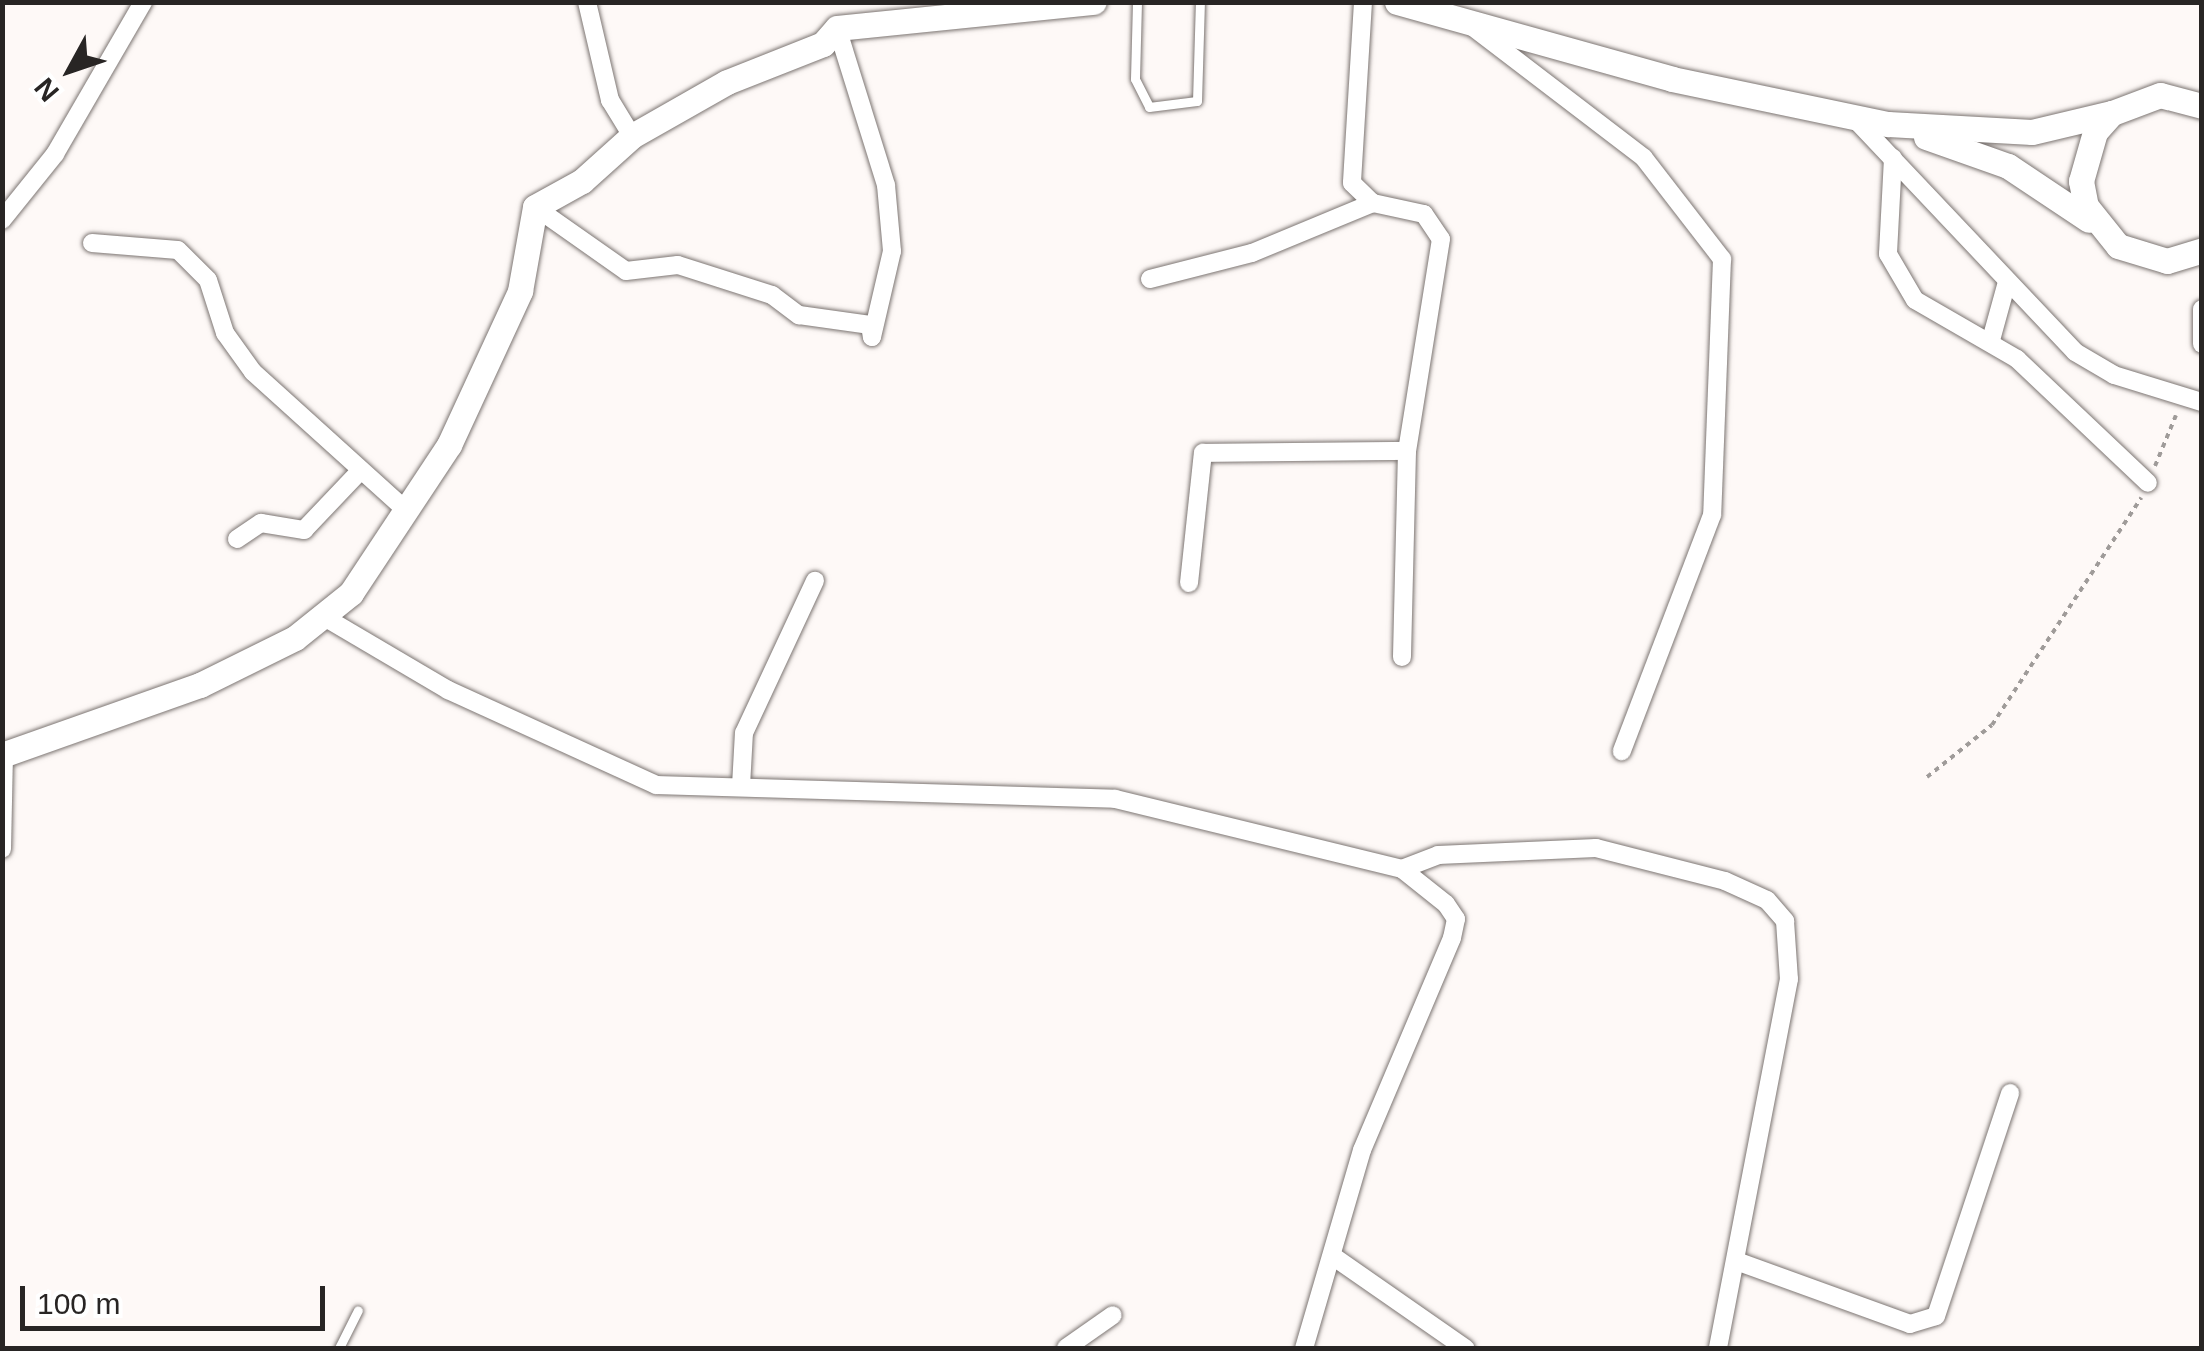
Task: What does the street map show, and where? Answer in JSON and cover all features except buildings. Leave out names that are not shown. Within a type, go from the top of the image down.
[{"type":"main road","points":[[3,754],[200,685],[326,618],[408,512],[520,291],[535,207],[582,181],[632,136],[727,82],[823,44],[836,28],[914,12],[1094,2]]},
{"type":"main road","points":[[1397,2],[1888,124],[2032,132],[2112,112],[2160,95],[2196,98]]},
{"type":"main road","points":[[2099,229],[2081,181],[2094,132],[2112,112]]},
{"type":"main road","points":[[1888,124],[2008,166],[2142,257],[2202,250]]},
{"type":"street","points":[[2,220],[55,154],[143,2]]},
{"type":"street","points":[[587,2],[610,100],[632,136]]},
{"type":"street","points":[[1363,2],[1349,149],[1352,183],[1373,203],[1424,214],[1442,239],[1407,451],[1402,657]]},
{"type":"street","points":[[1466,22],[1504,60],[1644,158],[1722,259],[1712,515],[1622,751]]},
{"type":"street","points":[[535,207],[626,271],[678,265],[772,296],[800,315],[870,326],[872,337],[892,251],[886,185],[836,28]]},
{"type":"street","points":[[1854,118],[2075,352],[2192,399]]},
{"type":"street","points":[[1893,158],[1885,228],[1900,279],[1936,320],[1991,340],[2148,482]]},
{"type":"street","points":[[1150,279],[1252,253],[1373,203]]},
{"type":"street","points":[[92,243],[154,242],[187,258],[208,280],[225,333],[253,372],[358,473],[408,512]]},
{"type":"street","points":[[1991,340],[2007,282]]},
{"type":"street","points":[[2202,310],[2202,344]]},
{"type":"street","points":[[1189,583],[1203,453],[1407,451]]},
{"type":"street","points":[[237,539],[261,523],[304,530],[358,473]]},
{"type":"street","points":[[742,786],[744,733],[815,581]]},
{"type":"street","points":[[326,618],[622,774],[656,785],[1116,799],[1402,869],[1468,852],[1596,848],[1725,881],[1767,900],[1786,921],[1789,978],[1739,1262],[1718,1348]]},
{"type":"street","points":[[2,848],[3,754]]},
{"type":"street","points":[[1304,1348],[1334,1257],[1362,1150],[1456,919],[1402,869]]},
{"type":"street","points":[[1739,1262],[1910,1324],[1936,1316],[2010,1093]]},
{"type":"street","points":[[1334,1257],[1465,1348]]},
{"type":"street","points":[[1066,1348],[1114,1314]]},
{"type":"lane","points":[[1137,2],[1138,95],[1149,107],[1184,107],[1202,87],[1200,2]]},
{"type":"lane","points":[[339,1348],[358,1310]]},
{"type":"path","points":[[1928,777],[1992,725],[2148,482],[2192,399]]}]
